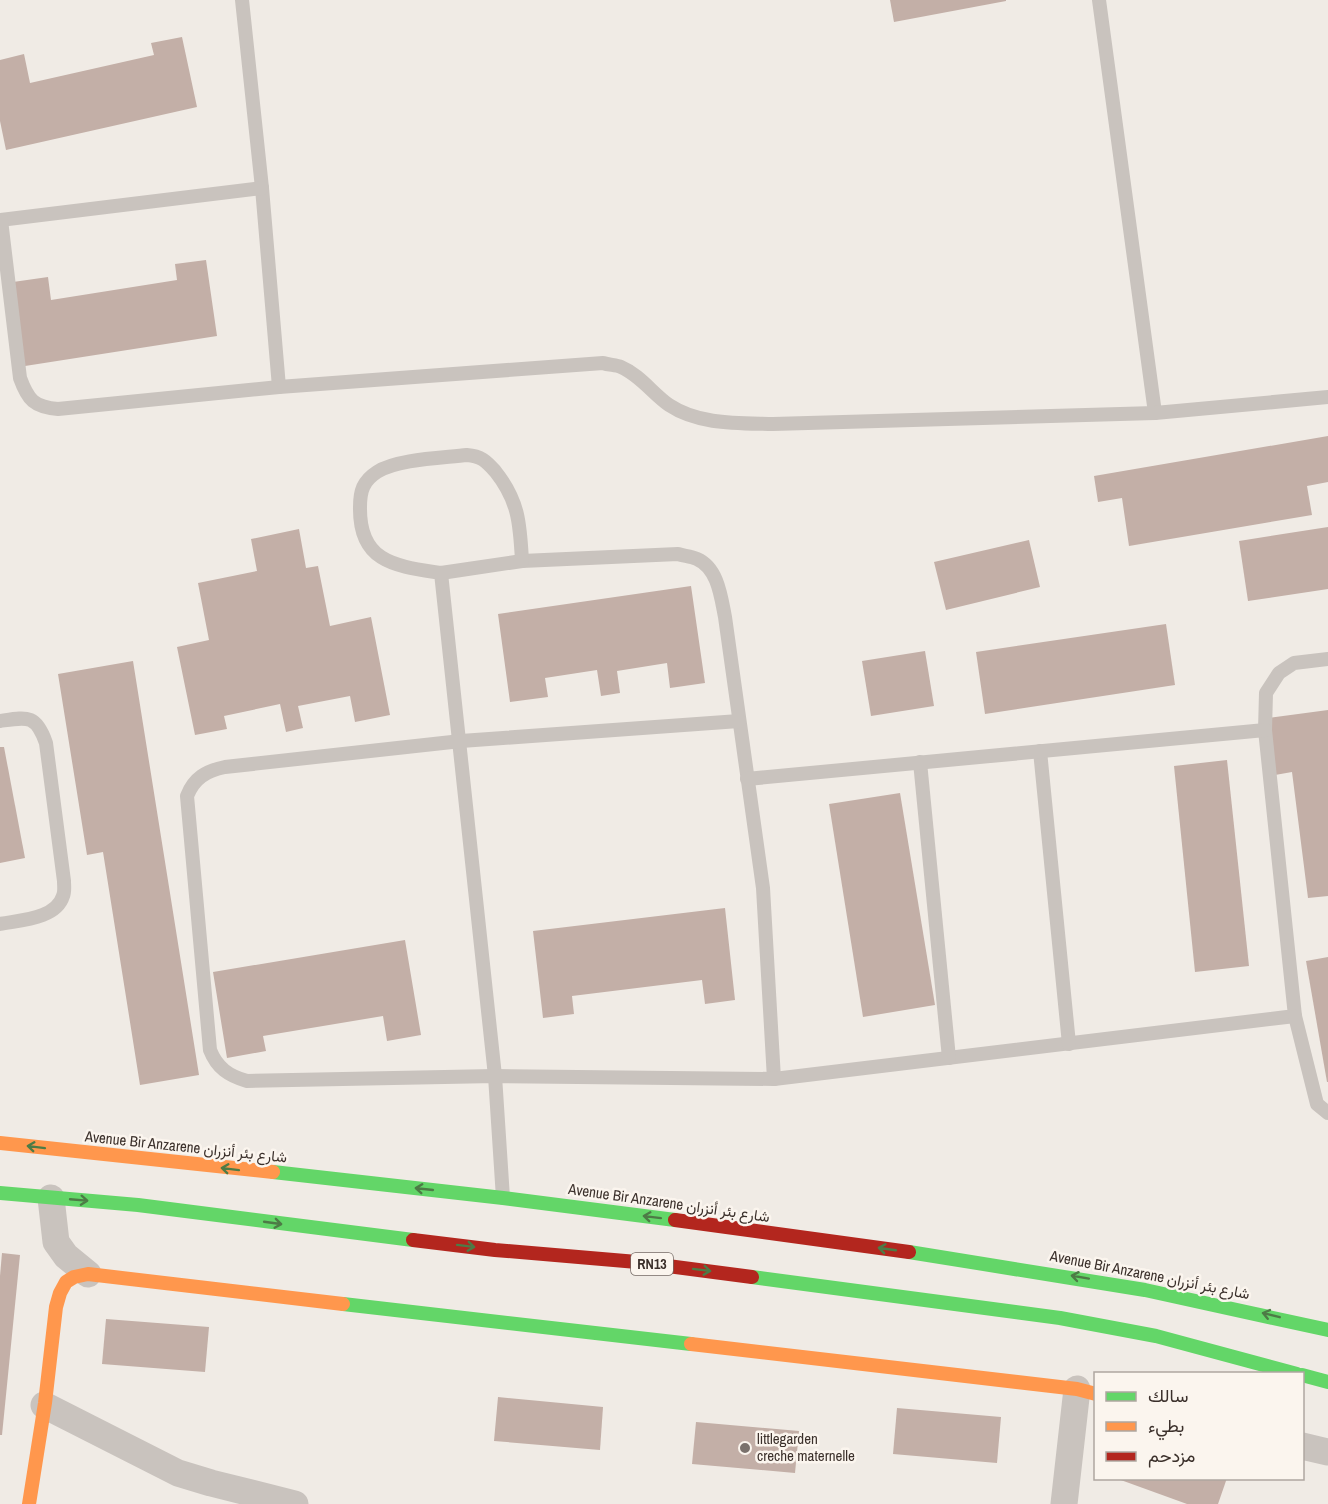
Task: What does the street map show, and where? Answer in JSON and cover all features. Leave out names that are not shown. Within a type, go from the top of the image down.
[{"type":"main road","name":"Avenue Bir Anzarene شارع بئر أنزران","points":[[0,1143],[503,1198],[694,1222],[1069,1275],[1241,1308],[1328,1330]]},
{"type":"main road","name":"RN13","points":[[0,1193],[138,1205],[495,1250],[637,1262],[1049,1316],[1156,1336],[1290,1372]]},
{"type":"main road","points":[[29,1504],[60,1292],[71,1278],[88,1274],[1086,1391]]},
{"type":"main road","points":[[1304,1376],[1328,1382]]},
{"type":"street","points":[[51,1198],[56,1242],[66,1256],[88,1274]]},
{"type":"street","points":[[1064,1504],[1086,1391]]},
{"type":"street","points":[[44,1405],[178,1473],[295,1504]]},
{"type":"street","points":[[1304,1446],[1328,1452]]},
{"type":"lane","points":[[242,0],[262,189],[279,387]]},
{"type":"lane","points":[[1099,0],[1155,413]]},
{"type":"lane","points":[[262,189],[0,220],[20,378],[29,398],[38,406],[58,409],[279,387],[603,363],[622,368],[645,383],[669,405],[694,418],[725,422],[773,424],[1155,413],[1328,398]]},
{"type":"lane","points":[[522,561],[520,531],[514,501],[503,482],[483,459],[467,455],[390,465],[369,478],[360,490],[360,521],[363,535],[372,549],[384,559],[398,566],[441,573],[522,561],[678,554],[697,559],[708,567],[718,585],[725,617],[763,888],[774,1079]]},
{"type":"lane","points":[[441,573],[495,1076],[503,1198]]},
{"type":"lane","points":[[1328,659],[1294,663],[1279,673],[1266,693],[1265,730],[1295,1016],[1317,1104],[1328,1113]]},
{"type":"lane","points":[[0,721],[25,717],[35,721],[42,730],[46,743],[64,881],[64,895],[59,905],[50,912],[0,924]]},
{"type":"lane","points":[[739,721],[460,741],[212,770],[192,784],[187,796],[210,1050],[214,1061],[223,1071],[247,1081],[495,1076],[774,1079],[1295,1016]]},
{"type":"lane","points":[[747,779],[1265,730]]},
{"type":"lane","points":[[1040,751],[1069,1044]]},
{"type":"lane","points":[[920,762],[949,1058]]},
{"type":"building","points":[[890,0],[1006,0],[1006,1],[894,22]]},
{"type":"building","points":[[182,37],[197,107],[6,150],[0,121],[0,60],[24,54],[30,83],[154,55],[151,43]]},
{"type":"building","points":[[206,260],[217,336],[25,366],[13,282],[48,277],[51,300],[177,280],[175,264]]},
{"type":"building","points":[[1328,436],[1328,482],[1307,486],[1312,515],[1129,546],[1122,498],[1098,502],[1094,476]]},
{"type":"building","points":[[1328,527],[1328,589],[1248,601],[1239,541]]},
{"type":"building","points":[[299,529],[306,568],[318,566],[330,626],[371,617],[390,715],[355,722],[350,696],[298,706],[303,728],[286,732],[280,704],[224,716],[227,729],[195,735],[177,647],[209,640],[198,583],[257,571],[251,539]]},
{"type":"building","points":[[1029,540],[1040,587],[946,610],[934,562]]},
{"type":"building","points":[[691,586],[705,683],[670,688],[667,663],[617,671],[620,693],[601,696],[597,670],[545,678],[548,697],[510,702],[498,614]]},
{"type":"building","points":[[1166,624],[1175,685],[985,714],[976,652]]},
{"type":"building","points":[[925,651],[934,706],[871,716],[862,661]]},
{"type":"building","points":[[133,661],[199,1075],[140,1085],[103,852],[87,855],[58,674]]},
{"type":"building","points":[[1328,710],[1328,896],[1308,898],[1292,772],[1275,775],[1268,718]]},
{"type":"building","points":[[0,747],[4,747],[25,858],[0,863]]},
{"type":"building","points":[[1227,760],[1249,966],[1195,972],[1174,766]]},
{"type":"building","points":[[900,793],[935,1005],[863,1017],[829,804]]},
{"type":"building","points":[[725,908],[735,1000],[705,1004],[702,980],[572,996],[574,1014],[543,1018],[533,931]]},
{"type":"building","points":[[405,940],[421,1035],[387,1041],[383,1016],[263,1036],[266,1051],[227,1058],[213,972]]},
{"type":"building","points":[[1328,957],[1328,1082],[1327,1082],[1306,961]]},
{"type":"building","points":[[2,1253],[20,1255],[2,1435],[0,1435],[0,1276]]},
{"type":"building","points":[[106,1319],[209,1327],[205,1372],[102,1364]]},
{"type":"building","points":[[498,1397],[603,1407],[600,1450],[494,1441]]},
{"type":"building","points":[[897,1408],[1001,1417],[997,1463],[893,1454]]},
{"type":"building","name":"littlegarden creche maternelle","points":[[696,1422],[799,1431],[795,1473],[692,1464]]},
{"type":"building","points":[[1121,1480],[1226,1480],[1218,1504],[1187,1504]]},
{"type":"traffic: fast","points":[[273,1172],[675,1220]]},
{"type":"traffic: fast","points":[[0,1193],[138,1205],[413,1240]]},
{"type":"traffic: fast","points":[[909,1252],[1145,1290],[1328,1330]]},
{"type":"traffic: fast","points":[[752,1277],[1060,1318],[1156,1336],[1290,1372]]},
{"type":"traffic: fast","points":[[343,1304],[691,1344]]},
{"type":"traffic: fast","points":[[1304,1376],[1328,1382]]},
{"type":"traffic: slow","points":[[0,1143],[273,1172]]},
{"type":"traffic: slow","points":[[29,1504],[45,1403],[56,1307],[66,1282],[74,1277],[88,1274],[343,1304]]},
{"type":"traffic: slow","points":[[691,1344],[1077,1389],[1094,1393]]},
{"type":"traffic: jam","points":[[675,1220],[909,1252]]},
{"type":"traffic: jam","points":[[413,1240],[495,1250],[637,1262],[752,1277]]},
{"type":"place","name":"littlegarden creche maternelle","points":[[745,1448]]}]
